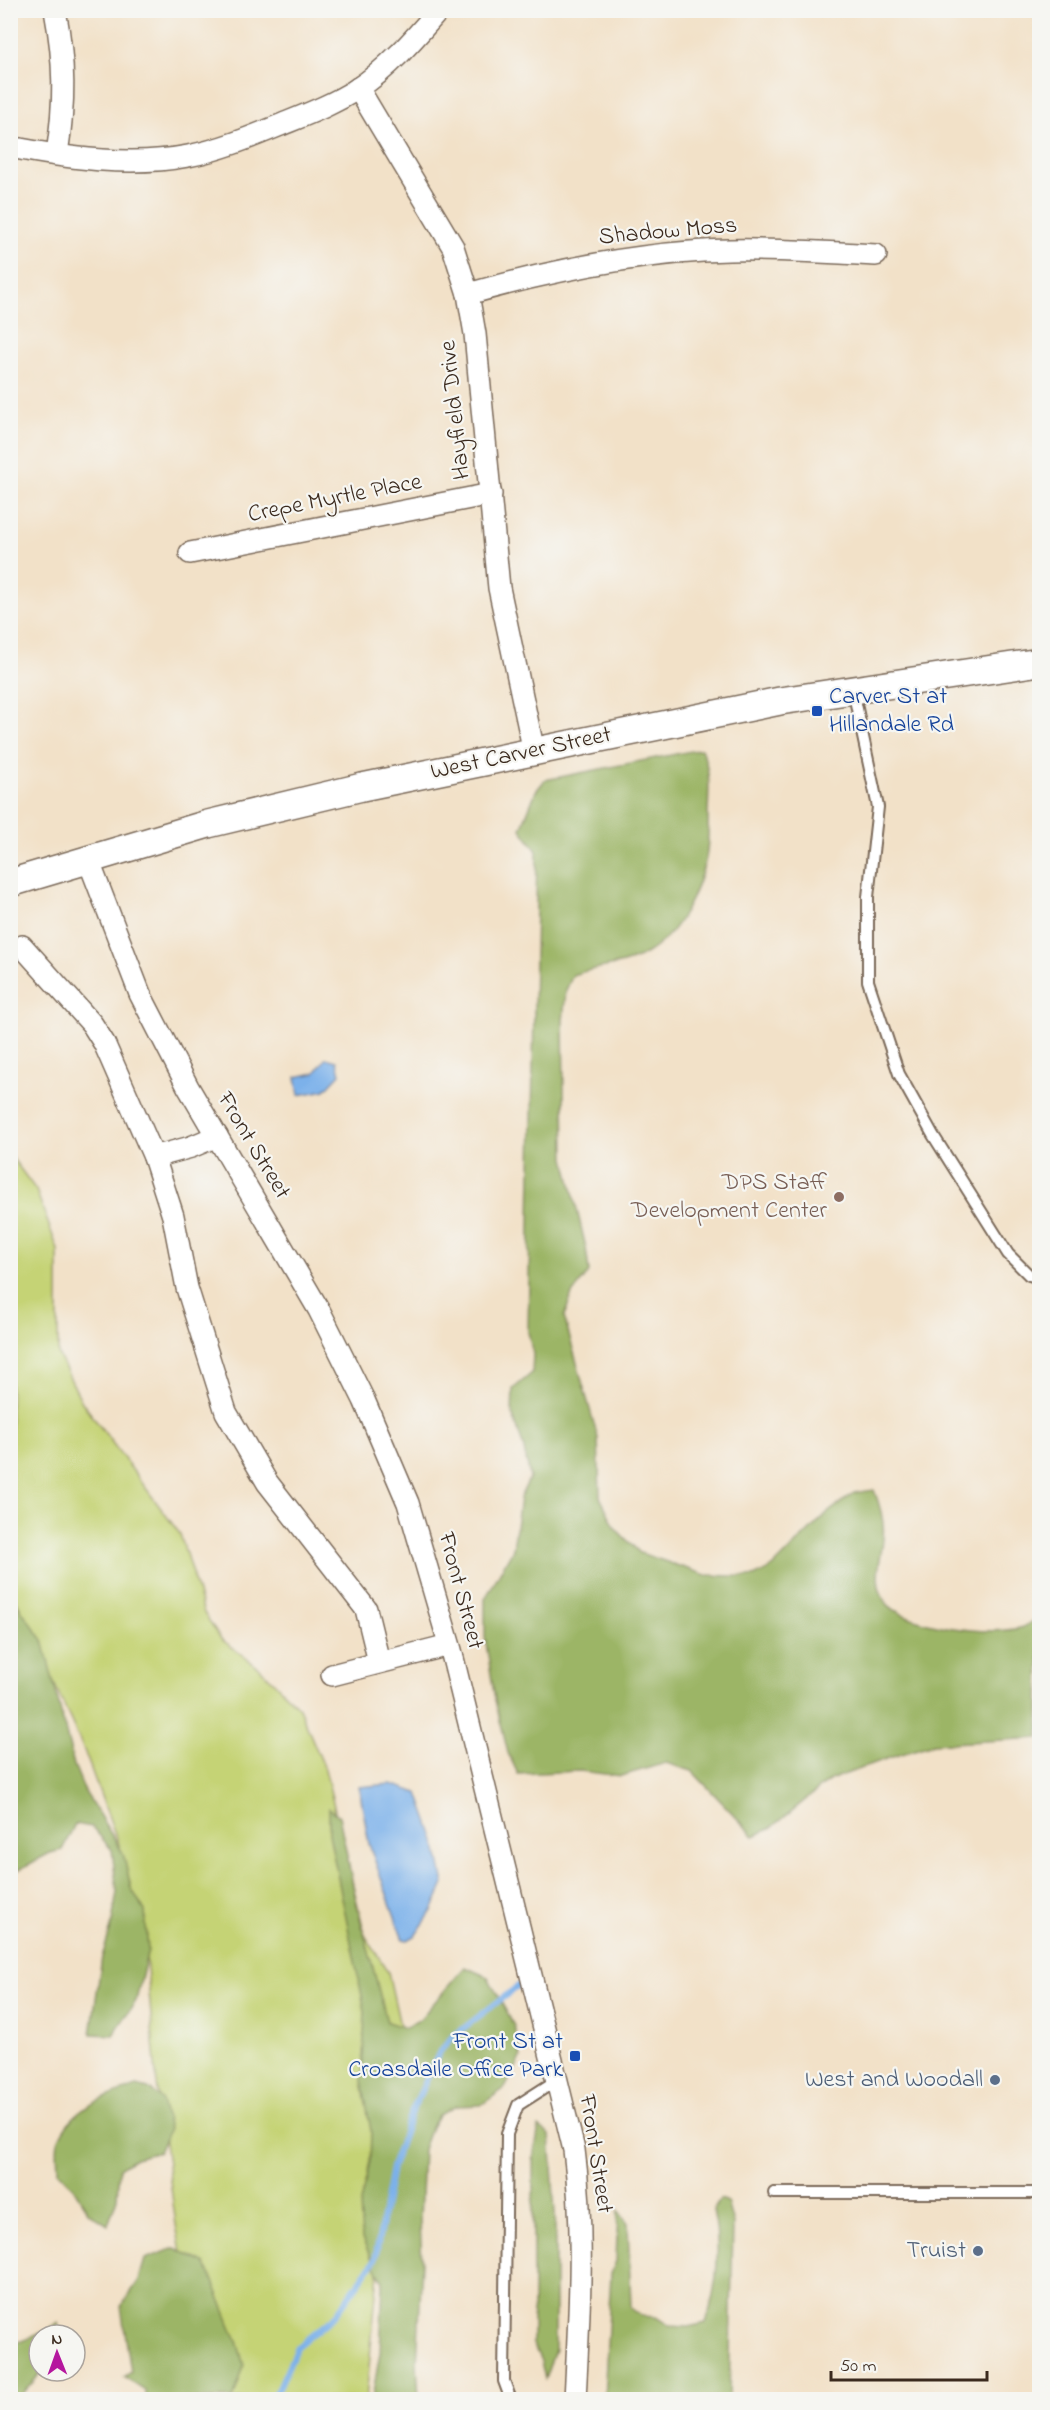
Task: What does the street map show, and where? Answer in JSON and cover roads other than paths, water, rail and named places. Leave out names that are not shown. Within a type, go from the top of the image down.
[{"type":"street","points":[[55,10],[64,68],[65,92],[57,154]]},
{"type":"street","points":[[10,147],[57,154],[132,160],[186,156],[248,138],[312,112],[358,88],[394,58],[440,10]]},
{"type":"street","name":"Hayfield Drive","points":[[358,88],[453,247],[468,294],[475,334],[504,619],[534,752]]},
{"type":"street","name":"Shadow Moss","points":[[468,294],[580,267],[649,256],[749,250],[876,255]]},
{"type":"street","name":"Crepe Myrtle Place","points":[[190,553],[491,494]]},
{"type":"street","name":"West Carver Street","points":[[10,883],[242,816],[362,787],[780,701],[1040,662]]},
{"type":"street","name":"Front Street","points":[[88,860],[140,994],[188,1087],[319,1310],[369,1411],[408,1503],[449,1645],[574,2150],[580,2194],[580,2281],[575,2400]]},
{"type":"street","points":[[22,946],[98,1034],[153,1157],[172,1216],[190,1298],[226,1412],[267,1482],[366,1609],[379,1662]]},
{"type":"street","points":[[153,1157],[191,1147],[217,1136]]},
{"type":"street","points":[[332,1675],[449,1645]]},
{"type":"lane","points":[[853,690],[878,807],[868,897],[868,981],[899,1074],[933,1135],[1008,1254],[1029,1275],[1040,1278]]},
{"type":"lane","points":[[512,2400],[504,2381],[507,2134],[518,2105],[558,2080]]},
{"type":"lane","points":[[774,2193],[1040,2193]]},
{"type":"water","points":[[326,1058],[337,1061],[340,1074],[325,1090],[299,1095],[296,1077],[315,1073]]},
{"type":"water","points":[[391,1784],[418,1793],[435,1841],[444,1884],[432,1911],[415,1936],[408,1940],[403,1939],[369,1844],[359,1787]]},
{"type":"waterway","points":[[270,2400],[278,2390],[297,2347],[334,2317],[375,2260],[392,2167],[411,2113],[439,2053],[451,2038],[518,1986]]},
{"type":"place","name":"Carver St at Hillandale Rd","points":[[817,711]]},
{"type":"place","name":"DPS Staff Development Center","points":[[839,1197]]},
{"type":"place","name":"Front St at Croasdaile Office Park","points":[[575,2056]]},
{"type":"place","name":"West and Woodall","points":[[995,2080]]},
{"type":"place","name":"Truist","points":[[978,2251]]}]
